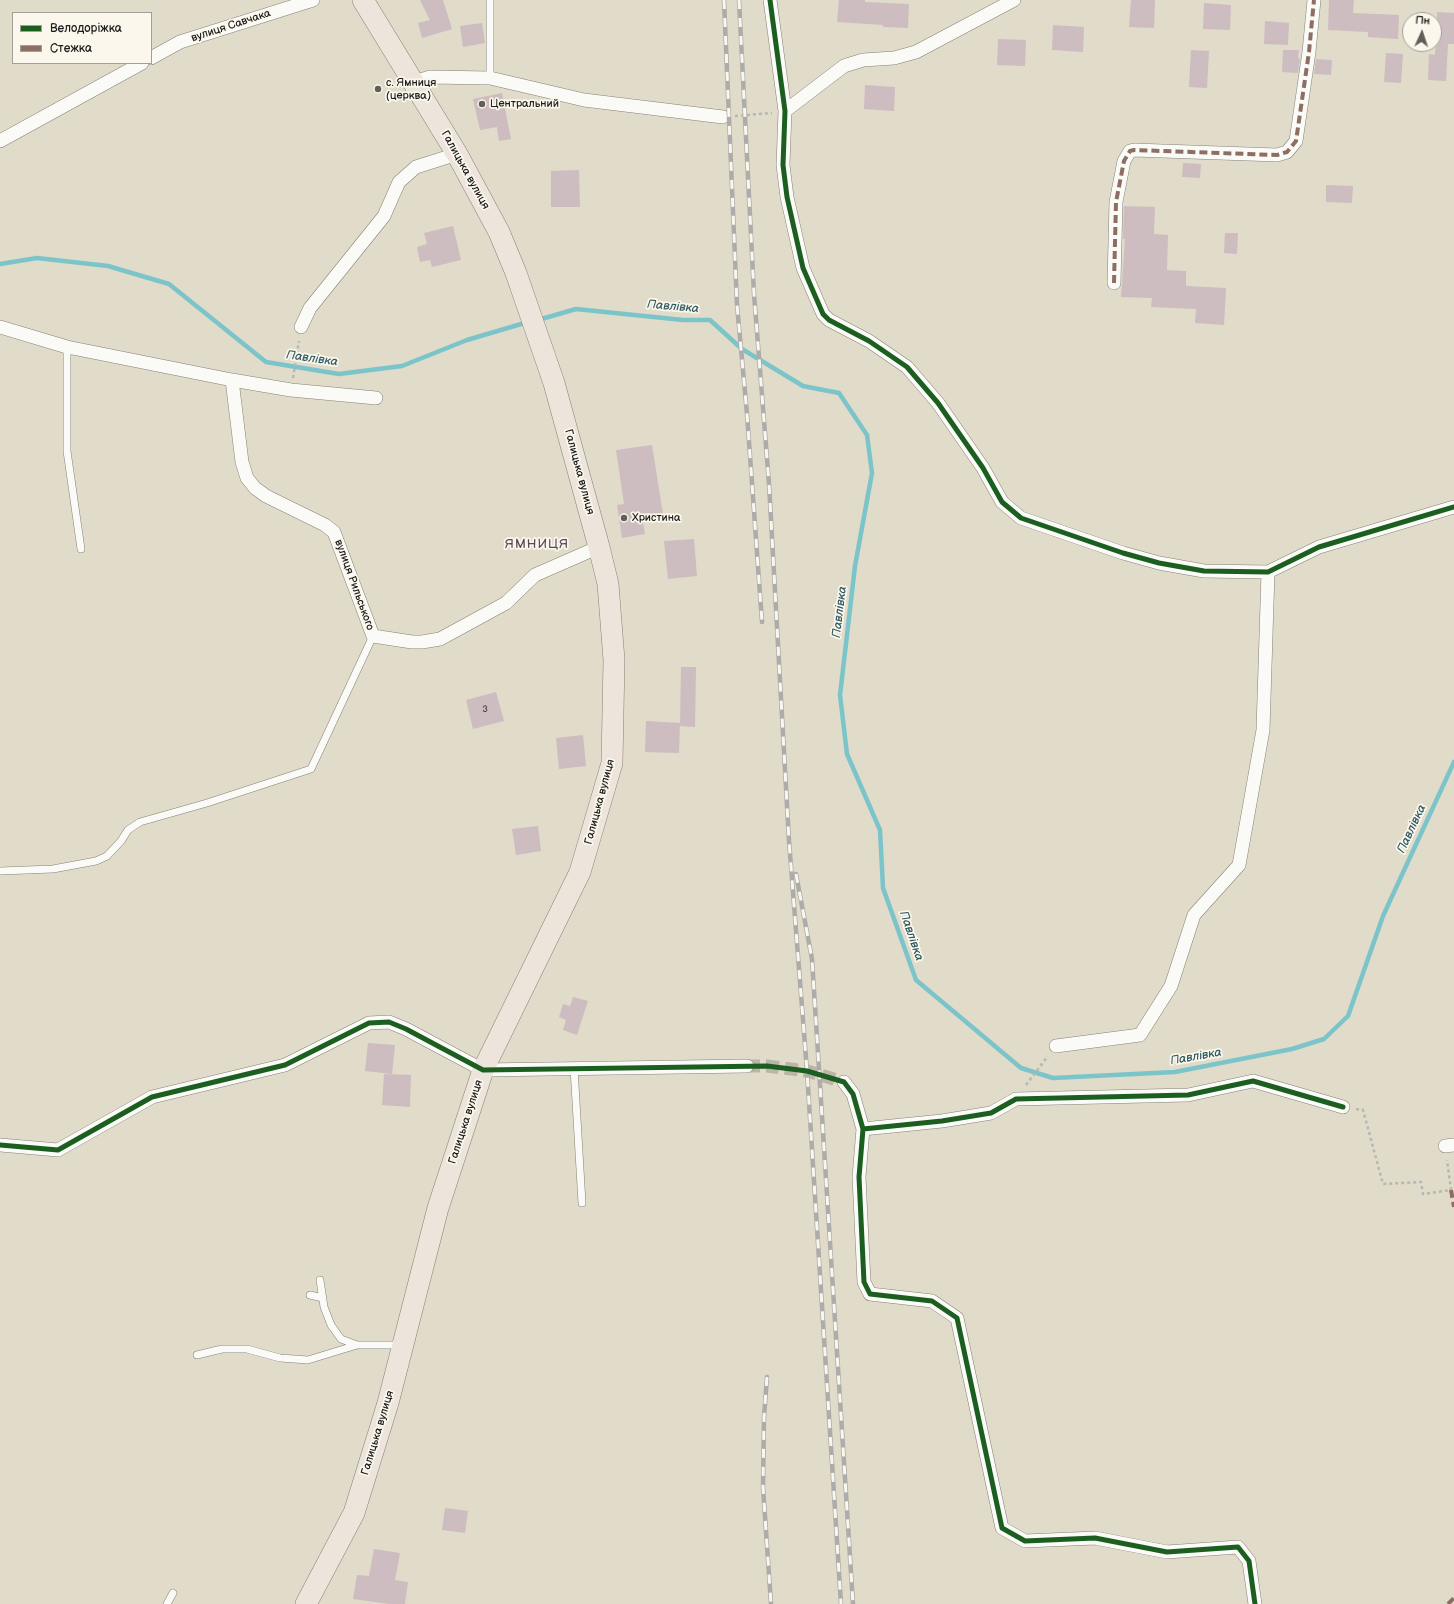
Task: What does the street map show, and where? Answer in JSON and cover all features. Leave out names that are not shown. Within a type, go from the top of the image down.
[{"type":"main road","name":"Галицька вулиця","points":[[306,1604],[354,1513],[388,1402],[438,1208],[483,1070],[580,872],[612,763],[614,660],[608,584],[554,383],[516,273],[499,232],[457,154],[363,0]]},
{"type":"street","name":"вулиця Савчака","points":[[152,57],[180,42],[313,0]]},
{"type":"street","points":[[770,0],[785,112],[782,165],[803,268],[823,314],[829,320],[869,341],[907,367],[938,403],[982,468],[1002,502],[1021,518],[1123,553],[1159,563],[1204,571],[1268,572],[1319,547],[1454,507]]},
{"type":"street","points":[[785,112],[844,66],[863,60],[894,58],[916,52],[1014,0]]},
{"type":"street","points":[[1114,283],[1116,202],[1124,161],[1130,151],[1142,150],[1276,155],[1287,152],[1296,141],[1309,52],[1314,0]]},
{"type":"street","points":[[0,141],[140,64]]},
{"type":"street","points":[[414,82],[430,76],[490,78],[584,100],[723,117]]},
{"type":"street","points":[[301,327],[310,308],[384,216],[399,182],[416,167],[457,154]]},
{"type":"street","points":[[0,328],[67,348],[232,380],[291,390],[376,398]]},
{"type":"street","name":"вулиця Рильського","points":[[232,380],[242,462],[248,478],[255,488],[266,496],[325,525],[334,532],[373,636],[412,642],[422,642],[440,638],[506,603],[535,575],[599,546]]},
{"type":"street","points":[[1052,1050],[1140,1035],[1171,986],[1194,915],[1239,865],[1262,730],[1268,572]]},
{"type":"street","points":[[0,1145],[58,1150],[152,1097],[284,1065],[369,1023],[389,1022],[406,1029],[483,1070],[747,1066]]},
{"type":"street","points":[[863,1129],[942,1121],[992,1113],[1016,1099],[1188,1095],[1253,1081],[1343,1107]]},
{"type":"street","points":[[844,1082],[853,1094],[863,1129],[860,1177],[864,1282],[870,1294],[932,1301],[957,1318],[1002,1528],[1025,1541],[1095,1538],[1167,1552],[1238,1547],[1249,1561],[1255,1604]]},
{"type":"lane","points":[[490,0],[490,78]]},
{"type":"lane","points":[[67,348],[67,451],[81,549]]},
{"type":"lane","points":[[0,871],[53,869],[96,861],[107,856],[121,841],[128,830],[140,822],[207,803],[311,769],[373,636]]},
{"type":"lane","points":[[574,1068],[582,1203]]},
{"type":"lane","points":[[320,1280],[324,1307],[331,1325],[341,1339],[357,1345]]},
{"type":"lane","points":[[310,1295],[323,1298]]},
{"type":"lane","points":[[197,1355],[222,1349],[247,1349],[280,1358],[308,1360],[357,1345],[403,1345]]},
{"type":"lane","points":[[167,1604],[173,1593]]},
{"type":"path","points":[[723,117],[785,112]]},
{"type":"path","points":[[291,390],[301,327]]},
{"type":"path","points":[[1026,1086],[1052,1050]]},
{"type":"path","points":[[1343,1107],[1363,1110],[1383,1184],[1421,1182],[1423,1194],[1451,1190],[1449,1145]]},
{"type":"building","points":[[420,0],[443,0],[452,29],[422,38],[418,23],[430,20]]},
{"type":"building","points":[[839,0],[865,0],[865,2],[909,4],[908,28],[837,22]]},
{"type":"building","points":[[1131,0],[1155,0],[1154,28],[1129,27]]},
{"type":"building","points":[[1329,0],[1354,0],[1353,13],[1399,15],[1398,39],[1368,37],[1368,32],[1328,30]]},
{"type":"building","points":[[1204,3],[1231,5],[1230,30],[1203,29]]},
{"type":"building","points":[[1442,12],[1454,13],[1454,44],[1448,44],[1446,81],[1428,80],[1429,54],[1435,55],[1435,52],[1442,52]]},
{"type":"building","points":[[1265,21],[1289,23],[1288,45],[1264,44]]},
{"type":"building","points":[[482,23],[485,43],[463,47],[460,26]]},
{"type":"building","points":[[1053,25],[1084,27],[1083,52],[1052,50]]},
{"type":"building","points":[[998,39],[1026,40],[1025,66],[997,65]]},
{"type":"building","points":[[1191,50],[1209,51],[1207,88],[1189,87]]},
{"type":"building","points":[[1283,50],[1299,50],[1298,58],[1300,58],[1298,73],[1282,72]]},
{"type":"building","points":[[1386,53],[1403,54],[1401,83],[1384,82]]},
{"type":"building","points":[[1316,59],[1332,60],[1331,75],[1314,74]]},
{"type":"building","points":[[865,85],[895,87],[894,111],[864,109]]},
{"type":"building","points":[[502,93],[511,139],[499,141],[497,127],[480,130],[473,99]]},
{"type":"building","points":[[1183,163],[1201,164],[1200,178],[1182,177]]},
{"type":"building","points":[[579,170],[580,207],[551,207],[551,171]]},
{"type":"building","points":[[1326,185],[1353,186],[1352,203],[1326,202]]},
{"type":"building","points":[[1124,206],[1155,207],[1154,234],[1168,235],[1167,270],[1186,271],[1186,286],[1226,288],[1224,325],[1195,323],[1196,309],[1151,307],[1152,298],[1121,297],[1125,239],[1123,239]]},
{"type":"building","points":[[453,226],[461,260],[432,267],[430,260],[420,262],[417,247],[427,244],[424,233]]},
{"type":"building","points":[[1225,233],[1238,233],[1237,254],[1224,253]]},
{"type":"building","points":[[652,445],[663,514],[642,517],[645,534],[622,538],[617,505],[624,504],[616,450]]},
{"type":"building","points":[[694,539],[697,576],[668,579],[664,541]]},
{"type":"building","points":[[681,667],[696,667],[695,727],[680,726]]},
{"type":"building","points":[[496,692],[504,721],[473,729],[466,700]]},
{"type":"building","points":[[646,721],[680,723],[679,753],[645,752]]},
{"type":"building","points":[[583,735],[586,766],[559,769],[556,738]]},
{"type":"building","points":[[538,826],[541,851],[516,855],[512,829]]},
{"type":"building","points":[[573,997],[588,1001],[577,1035],[563,1030],[566,1020],[559,1017],[563,1004],[570,1006]]},
{"type":"building","points":[[368,1043],[395,1045],[392,1074],[365,1071]]},
{"type":"building","points":[[384,1074],[411,1075],[410,1107],[382,1105]]},
{"type":"building","points":[[445,1508],[468,1511],[465,1533],[442,1530]]},
{"type":"building","points":[[374,1549],[400,1553],[395,1580],[408,1582],[405,1604],[389,1604],[353,1599],[357,1575],[369,1576]]},
{"type":"waterway","name":"Павлівка","points":[[0,264],[37,258],[108,266],[169,284],[266,362],[339,374],[402,366],[467,340],[528,322]]},
{"type":"waterway","name":"Павлівка","points":[[538,320],[576,309],[683,320],[710,320],[742,349],[803,386],[839,393],[867,435],[872,473],[855,566],[840,695],[847,754],[880,830],[883,888],[916,980],[1021,1068],[1053,1078],[1175,1072],[1292,1049],[1324,1039],[1348,1016],[1383,916],[1454,762]]},
{"type":"tunnel","points":[[747,1066],[767,1066],[807,1071],[844,1082]]},
{"type":"railway","points":[[724,0],[737,305],[747,414],[762,622]]},
{"type":"railway","points":[[739,0],[754,294],[769,484],[789,841],[807,1071],[841,1604]]},
{"type":"railway","points":[[796,874],[812,959],[853,1604]]},
{"type":"railway","points":[[767,1377],[764,1417],[763,1487],[771,1604]]},
{"type":"marked path","points":[[1114,283],[1116,202],[1124,161],[1130,151],[1277,155],[1287,152],[1296,141],[1309,52],[1314,0]]},
{"type":"marked path","points":[[1451,1190],[1454,1207]]},
{"type":"marked path","points":[[1448,1604],[1454,1598]]},
{"type":"cycle path","points":[[770,0],[785,111],[783,165],[787,197],[803,268],[823,314],[829,320],[869,341],[907,367],[938,403],[983,468],[1002,502],[1021,518],[1123,553],[1159,563],[1204,571],[1268,572],[1319,547],[1454,507]]},
{"type":"cycle path","points":[[0,1145],[58,1150],[152,1097],[285,1065],[369,1023],[389,1022],[406,1029],[483,1070],[767,1066],[807,1071],[844,1082],[853,1094],[863,1129]]},
{"type":"cycle path","points":[[1255,1604],[1249,1561],[1238,1547],[1167,1552],[1095,1538],[1025,1541],[1002,1528],[957,1318],[932,1301],[870,1294],[864,1282],[859,1177],[863,1129],[942,1121],[991,1113],[1016,1099],[1188,1095],[1253,1081],[1343,1107]]},
{"type":"place","name":"с. Ямниця (церква)","points":[[378,89]]},
{"type":"place","name":"Центральний","points":[[482,104]]},
{"type":"place","name":"Христина","points":[[624,518]]},
{"type":"district","name":"ЯМНИЦЯ","points":[[537,545]]}]
